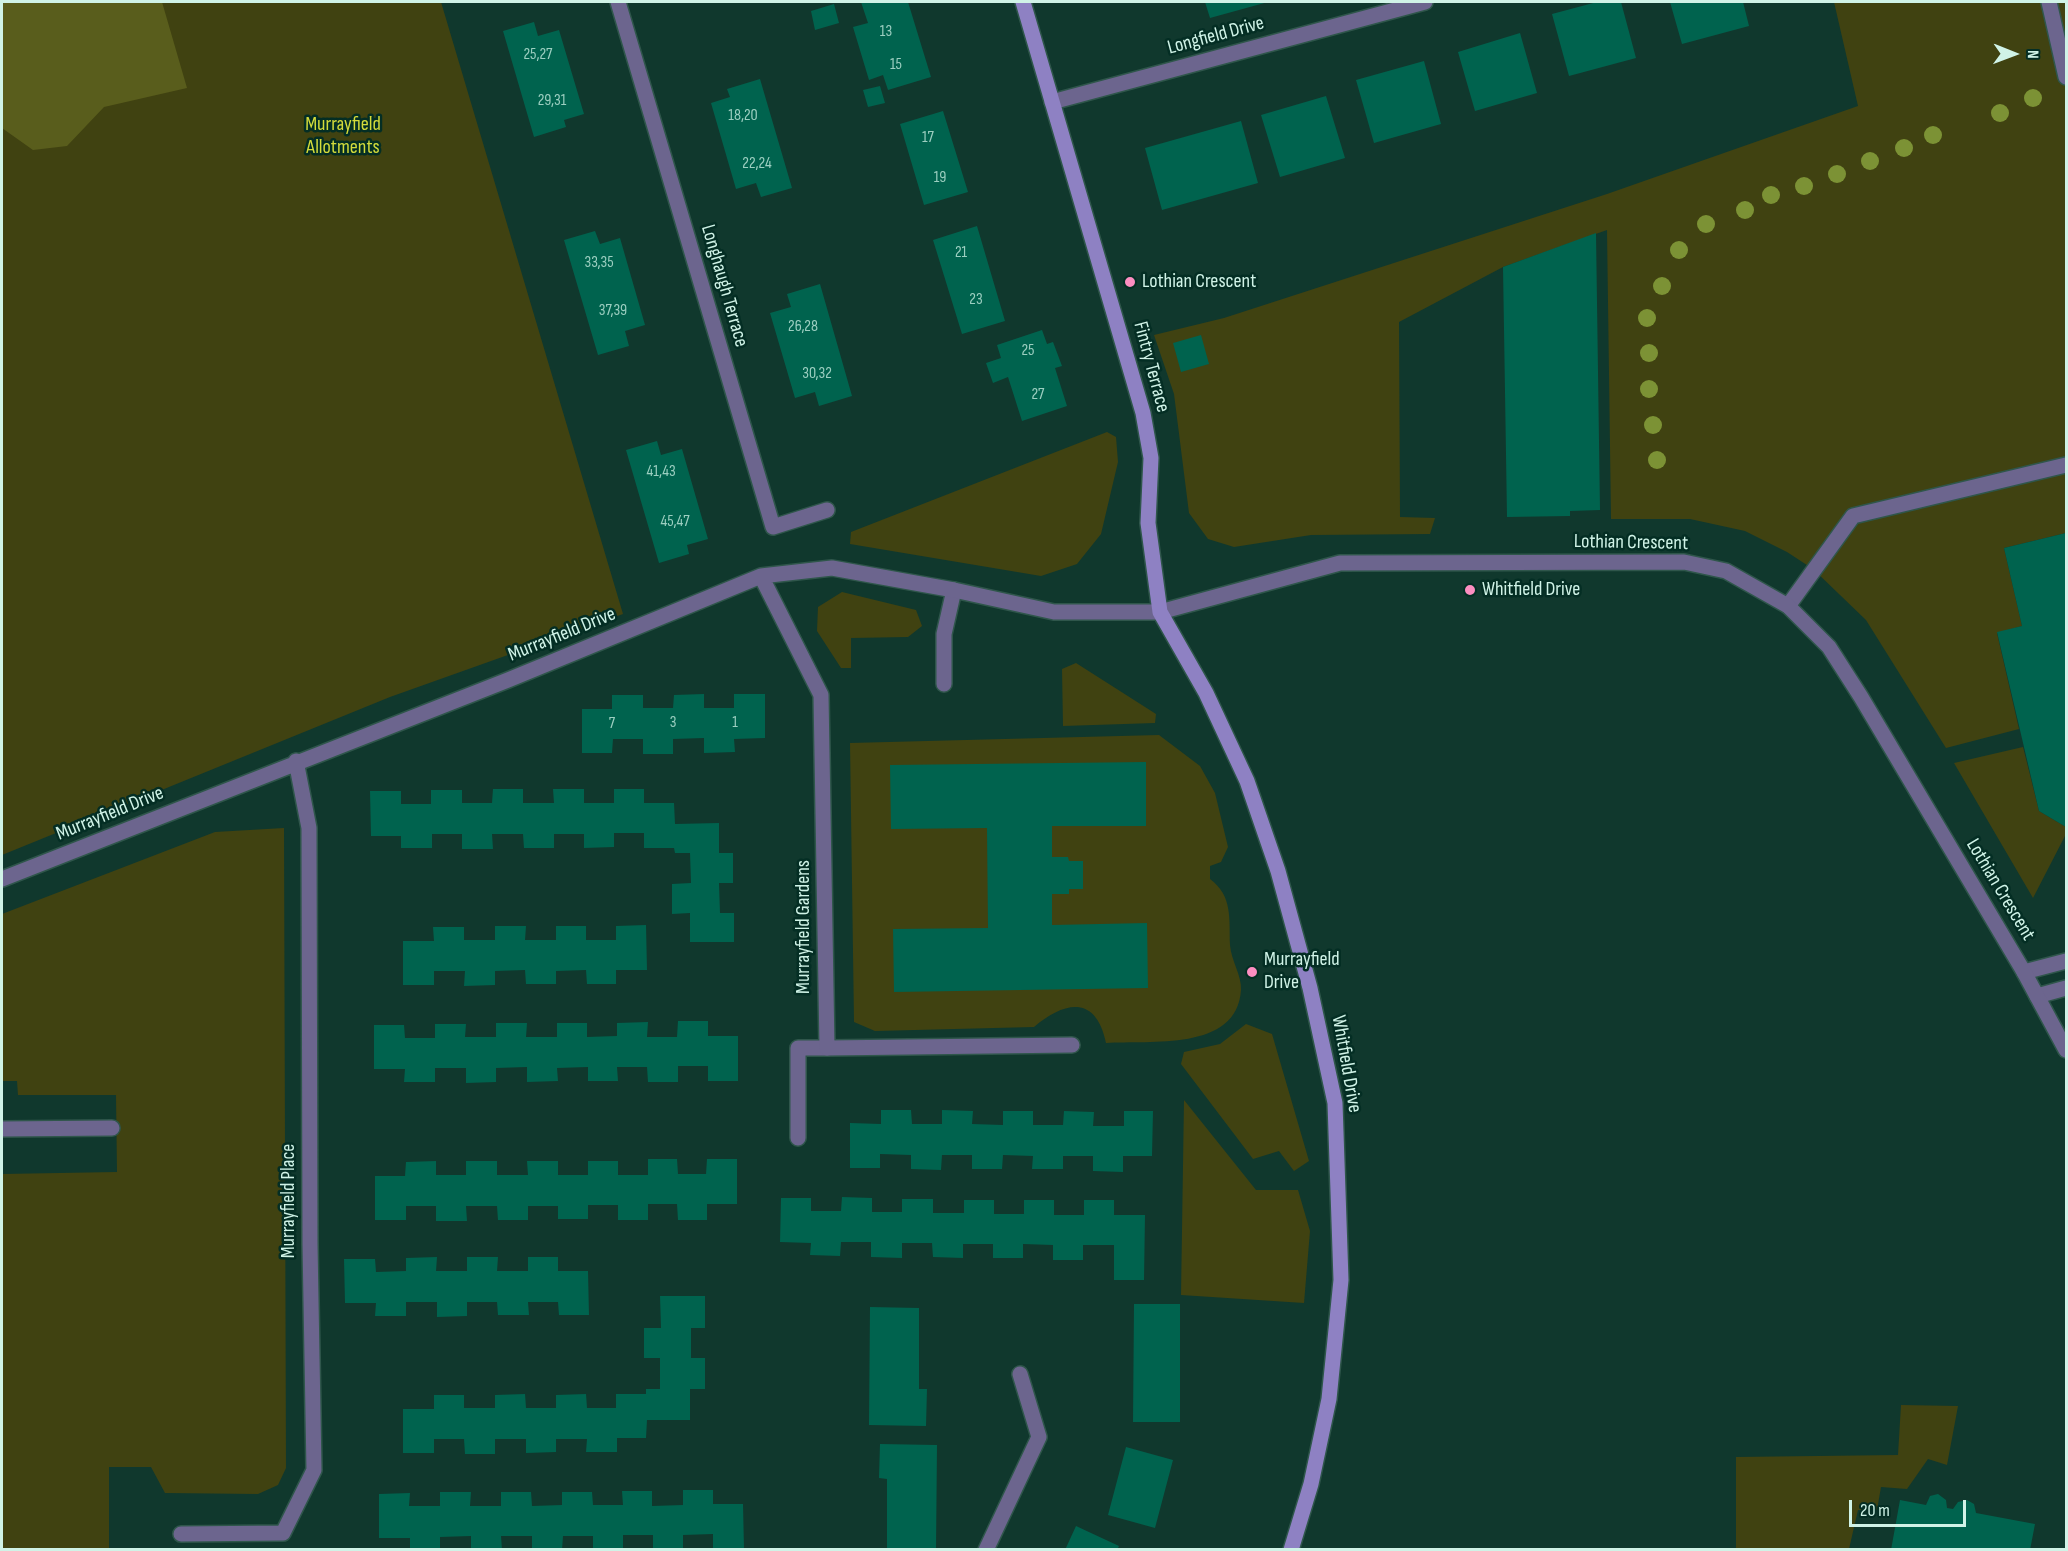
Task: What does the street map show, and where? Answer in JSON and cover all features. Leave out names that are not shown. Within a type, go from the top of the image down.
[{"type":"street","name":"Longhaugh Terrace","points":[[618,2],[773,527],[827,510]]},
{"type":"street","name":"Fintry Terrace","points":[[1023,2],[1143,413],[1151,458],[1148,523],[1160,612]]},
{"type":"street","name":"Longfield Drive","points":[[1052,102],[1425,2]]},
{"type":"street","points":[[2049,2],[2067,77]]},
{"type":"street","points":[[1788,606],[1853,516],[2067,465]]},
{"type":"street","name":"Lothian Crescent","points":[[1160,612],[1340,563],[1684,562],[1726,571],[1788,606],[1829,647],[2024,972],[2067,1050]]},
{"type":"street","name":"Murrayfield Drive","points":[[2,879],[296,761],[508,680],[761,576],[832,568],[954,590],[1054,612],[1160,612]]},
{"type":"street","name":"Murrayfield Gardens","points":[[761,576],[821,694],[827,1048]]},
{"type":"street","points":[[944,684],[944,634],[954,590]]},
{"type":"street","name":"Whitfield Drive","points":[[1160,612],[1206,693],[1247,781],[1278,871],[1311,988],[1335,1102],[1341,1280],[1329,1399],[1311,1484],[1291,1550]]},
{"type":"street","name":"Murrayfield Place","points":[[181,1534],[283,1533],[314,1470],[310,1244],[309,828],[296,761]]},
{"type":"street","points":[[2024,972],[2067,961]]},
{"type":"street","points":[[2037,996],[2067,988]]},
{"type":"street","points":[[798,1138],[798,1048],[1072,1045]]},
{"type":"street","points":[[2,1129],[112,1128]]},
{"type":"street","points":[[986,1550],[1039,1437],[1020,1374]]},
{"type":"green space","name":"Murrayfield Allotments","points":[[2,2],[441,2],[623,614],[390,697],[2,855]]},
{"type":"green space","points":[[2,2],[162,2],[187,88],[104,107],[67,146],[33,150],[2,128]]},
{"type":"green space","points":[[1834,2],[2066,2],[2066,533],[2004,548],[2022,626],[1997,633],[2019,729],[1946,748],[1866,620],[1813,569],[1787,552],[1745,531],[1690,519],[1611,519],[1607,230],[1503,267],[1399,322],[1400,517],[1435,518],[1430,534],[1311,535],[1234,547],[1208,539],[1189,513],[1174,394],[1154,335],[1224,318],[1607,194],[1858,106]]},
{"type":"green space","points":[[1107,432],[1116,437],[1118,462],[1101,534],[1077,564],[1041,576],[850,544],[851,532]]},
{"type":"green space","points":[[842,592],[916,610],[922,626],[908,637],[851,638],[851,668],[841,668],[817,631],[818,607]]},
{"type":"green space","points":[[1076,663],[1156,714],[1155,723],[1063,726],[1062,669]]},
{"type":"green space","points":[[1159,735],[1200,766],[1215,793],[1228,847],[1221,862],[1210,866],[1210,879],[1223,893],[1226,900],[1231,951],[1241,985],[1236,1010],[1224,1024],[1208,1033],[1188,1039],[1106,1043],[1095,1017],[1087,1010],[1078,1007],[1057,1012],[1034,1027],[875,1031],[854,1022],[850,743]]},
{"type":"green space","points":[[2023,747],[2039,811],[2066,827],[2066,834],[2033,898],[1954,763]]},
{"type":"green space","points":[[284,828],[286,1468],[278,1485],[258,1494],[165,1493],[151,1467],[109,1467],[109,1549],[2,1549],[2,1174],[117,1172],[116,1095],[18,1095],[17,1081],[2,1081],[2,914],[215,832]]},
{"type":"green space","points":[[1246,1024],[1272,1034],[1309,1161],[1294,1171],[1279,1151],[1253,1159],[1181,1064],[1184,1052],[1220,1044]]},
{"type":"green space","points":[[1184,1100],[1256,1190],[1298,1190],[1310,1231],[1304,1303],[1181,1295]]},
{"type":"green space","points":[[1901,1405],[1958,1406],[1947,1465],[1928,1459],[1907,1489],[1881,1487],[1877,1510],[1858,1510],[1849,1549],[1736,1549],[1736,1457],[1898,1455]]},
{"type":"building","points":[[861,2],[908,2],[931,77],[888,90],[883,75],[869,80],[853,27],[868,23]]},
{"type":"building","points":[[1205,2],[1268,2],[1210,18]]},
{"type":"building","points":[[1597,2],[1621,2],[1636,58],[1569,76],[1552,14]]},
{"type":"building","points":[[1670,2],[1743,2],[1749,26],[1682,44]]},
{"type":"building","points":[[834,4],[839,23],[815,30],[811,11]]},
{"type":"building","points":[[534,22],[538,36],[559,30],[584,114],[564,120],[566,127],[534,137],[503,31]]},
{"type":"building","points":[[1520,33],[1537,93],[1475,111],[1458,52]]},
{"type":"building","points":[[1424,61],[1441,124],[1374,143],[1356,80]]},
{"type":"building","points":[[760,79],[792,188],[761,197],[756,183],[736,189],[711,103],[730,97],[727,89]]},
{"type":"building","points":[[880,86],[885,103],[868,107],[863,90]]},
{"type":"building","points":[[1326,96],[1345,158],[1280,177],[1261,115]]},
{"type":"building","points":[[943,111],[968,192],[924,205],[900,124]]},
{"type":"building","points":[[1241,121],[1258,183],[1162,210],[1145,148]]},
{"type":"building","points":[[977,226],[1005,321],[962,334],[933,240]]},
{"type":"building","points":[[595,231],[600,244],[620,238],[645,325],[625,331],[629,346],[598,355],[564,240]]},
{"type":"building","points":[[1596,233],[1600,510],[1570,511],[1570,516],[1507,517],[1503,267]]},
{"type":"building","points":[[820,284],[852,396],[819,406],[815,392],[795,398],[770,313],[791,307],[787,294]]},
{"type":"building","points":[[1042,330],[1047,344],[1053,342],[1062,366],[1055,368],[1067,406],[1022,421],[1008,377],[993,383],[986,363],[1001,358],[997,345]]},
{"type":"building","points":[[1201,335],[1209,364],[1181,372],[1173,343]]},
{"type":"building","points":[[657,441],[661,455],[682,449],[708,539],[687,545],[689,554],[659,563],[626,450]]},
{"type":"building","points":[[2066,533],[2066,827],[2039,811],[1997,632],[2022,626],[2004,548]]},
{"type":"building","points":[[704,694],[704,708],[734,708],[734,694],[765,694],[765,738],[734,739],[735,752],[704,753],[704,738],[673,739],[673,754],[643,754],[643,739],[613,739],[612,753],[582,753],[582,709],[612,709],[612,695],[643,695],[643,708],[673,708],[674,695]]},
{"type":"building","points":[[1146,762],[1146,826],[1052,826],[1052,857],[1068,857],[1069,861],[1083,861],[1083,889],[1069,889],[1069,894],[1052,894],[1052,925],[1147,923],[1148,988],[894,992],[893,929],[988,928],[987,828],[891,829],[890,765]]},
{"type":"building","points":[[493,789],[523,789],[523,803],[554,803],[553,789],[584,789],[584,803],[614,803],[614,789],[644,789],[644,803],[674,803],[675,824],[719,823],[719,853],[733,853],[733,883],[719,883],[720,913],[734,913],[734,942],[690,942],[690,913],[672,914],[672,884],[691,883],[690,853],[675,853],[674,848],[644,848],[644,833],[614,833],[614,847],[584,848],[584,834],[554,834],[554,848],[524,848],[523,834],[492,834],[493,849],[462,849],[462,834],[432,834],[432,848],[401,848],[401,836],[371,836],[370,791],[401,791],[401,804],[431,804],[431,790],[462,790],[462,803],[492,803]]},
{"type":"building","points":[[646,925],[647,970],[616,970],[616,984],[587,984],[586,970],[556,971],[556,984],[526,984],[525,970],[495,971],[495,985],[464,986],[465,971],[434,971],[434,985],[403,985],[403,941],[434,941],[433,927],[464,927],[464,940],[495,940],[495,926],[526,926],[525,940],[556,940],[556,926],[586,926],[586,940],[616,940],[616,926]]},
{"type":"building","points":[[678,1021],[708,1021],[708,1036],[738,1036],[738,1081],[708,1081],[708,1066],[678,1066],[678,1082],[648,1082],[647,1067],[617,1067],[618,1081],[588,1081],[588,1067],[557,1068],[558,1081],[527,1082],[527,1067],[496,1068],[496,1082],[466,1083],[466,1068],[435,1068],[435,1082],[404,1082],[405,1069],[374,1069],[374,1025],[404,1025],[405,1038],[435,1038],[435,1024],[466,1024],[465,1037],[496,1037],[496,1023],[527,1023],[526,1037],[557,1037],[557,1023],[587,1023],[587,1037],[617,1036],[617,1023],[648,1022],[647,1037],[677,1037]]},
{"type":"building","points":[[881,1110],[911,1110],[912,1124],[942,1124],[942,1110],[973,1111],[972,1124],[1003,1125],[1003,1111],[1033,1111],[1033,1125],[1063,1125],[1064,1111],[1094,1112],[1093,1126],[1124,1126],[1124,1111],[1153,1111],[1152,1156],[1123,1156],[1123,1172],[1093,1171],[1093,1156],[1063,1156],[1063,1169],[1032,1169],[1033,1156],[1003,1155],[1002,1169],[972,1169],[972,1155],[942,1155],[941,1170],[911,1169],[911,1155],[880,1154],[880,1168],[850,1168],[850,1123],[881,1124]]},
{"type":"building","points":[[648,1159],[677,1159],[678,1174],[706,1174],[707,1159],[737,1159],[737,1204],[707,1204],[707,1220],[678,1220],[677,1204],[648,1204],[648,1220],[618,1220],[618,1205],[588,1205],[588,1219],[558,1219],[558,1206],[528,1206],[528,1220],[498,1220],[497,1206],[466,1206],[467,1221],[436,1221],[436,1206],[406,1206],[406,1220],[375,1220],[375,1176],[405,1176],[406,1162],[436,1161],[436,1175],[466,1175],[466,1161],[497,1161],[497,1175],[528,1175],[527,1161],[558,1161],[558,1175],[588,1175],[588,1161],[618,1161],[618,1175],[648,1175]]},
{"type":"building","points":[[842,1197],[872,1198],[872,1212],[902,1212],[902,1199],[933,1199],[933,1213],[964,1213],[964,1200],[994,1200],[994,1214],[1024,1214],[1024,1200],[1054,1200],[1054,1215],[1084,1215],[1084,1200],[1114,1200],[1114,1215],[1145,1215],[1144,1280],[1114,1280],[1114,1245],[1083,1245],[1083,1260],[1053,1260],[1053,1245],[1023,1244],[1023,1258],[993,1258],[993,1244],[963,1244],[963,1258],[933,1257],[932,1243],[902,1243],[902,1258],[871,1257],[871,1242],[841,1242],[840,1256],[810,1255],[811,1243],[780,1242],[781,1198],[811,1198],[811,1211],[841,1211]]},
{"type":"building","points":[[437,1257],[436,1271],[467,1271],[467,1257],[498,1257],[497,1271],[528,1271],[528,1257],[558,1257],[558,1271],[588,1271],[589,1315],[559,1315],[558,1302],[528,1302],[529,1315],[498,1315],[497,1302],[467,1302],[467,1316],[437,1317],[437,1302],[406,1302],[406,1316],[375,1316],[376,1303],[345,1303],[344,1259],[375,1259],[376,1272],[406,1271],[406,1258]]},
{"type":"building","points":[[660,1296],[705,1296],[705,1328],[691,1328],[691,1358],[705,1358],[705,1389],[690,1389],[690,1420],[647,1420],[646,1438],[617,1438],[617,1452],[586,1452],[587,1439],[556,1439],[556,1452],[526,1453],[526,1439],[495,1439],[495,1454],[465,1454],[464,1439],[434,1439],[434,1453],[403,1453],[403,1409],[434,1409],[434,1395],[464,1395],[464,1408],[495,1408],[495,1395],[525,1394],[526,1408],[556,1408],[556,1395],[586,1394],[587,1408],[616,1408],[616,1394],[646,1394],[646,1389],[660,1389],[660,1358],[644,1358],[644,1328],[661,1328]]},
{"type":"building","points":[[1134,1304],[1180,1304],[1180,1422],[1133,1422]]},
{"type":"building","points":[[870,1307],[919,1308],[919,1389],[927,1389],[926,1426],[869,1425]]},
{"type":"building","points":[[880,1444],[937,1445],[936,1550],[887,1550],[887,1479],[879,1478]]},
{"type":"building","points":[[1126,1447],[1173,1460],[1155,1528],[1108,1515]]},
{"type":"building","points":[[683,1490],[713,1490],[713,1504],[743,1504],[744,1549],[713,1549],[713,1534],[683,1535],[683,1550],[653,1550],[653,1535],[623,1535],[623,1550],[593,1550],[593,1536],[563,1536],[562,1550],[532,1550],[532,1536],[501,1536],[502,1550],[471,1550],[471,1536],[440,1537],[440,1550],[410,1550],[410,1538],[379,1538],[379,1494],[410,1493],[409,1506],[440,1506],[440,1492],[471,1492],[470,1506],[501,1506],[501,1492],[531,1492],[532,1506],[562,1505],[562,1492],[592,1492],[593,1505],[623,1505],[622,1491],[652,1491],[652,1506],[683,1505]]},
{"type":"building","points":[[1938,1494],[1946,1500],[1947,1508],[1953,1509],[1958,1502],[1967,1500],[1974,1504],[1976,1513],[2035,1524],[2030,1550],[1891,1550],[1900,1500],[1926,1505],[1930,1496]]},
{"type":"building","points":[[1076,1526],[1119,1546],[1117,1550],[1065,1550]]},
{"type":"place","name":"Lothian Crescent","points":[[1130,282]]},
{"type":"place","name":"Whitfield Drive","points":[[1470,590]]},
{"type":"place","name":"Murrayfield Drive","points":[[1252,972]]}]
